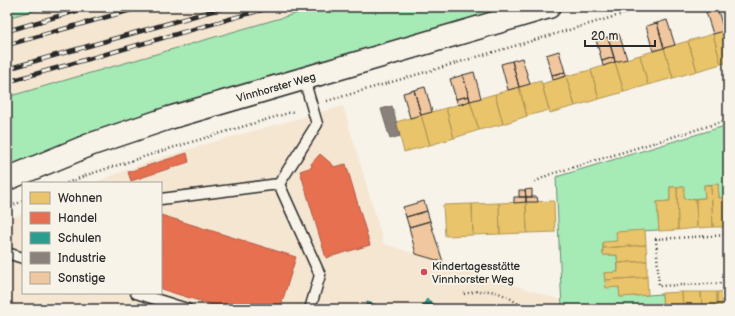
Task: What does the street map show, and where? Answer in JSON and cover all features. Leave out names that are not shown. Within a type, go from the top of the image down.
[{"type":"street","name":"Vinnhorster Weg","points":[[7,179],[92,144],[169,118],[549,7]]},
{"type":"lane","points":[[279,184],[317,124],[304,79]]},
{"type":"lane","points":[[162,199],[279,184]]},
{"type":"lane","points":[[279,184],[320,275],[310,309]]},
{"type":"lane","points":[[7,253],[22,258]]},
{"type":"lane","points":[[139,294],[187,309]]},
{"type":"path","points":[[70,182],[165,150],[647,7]]},
{"type":"path","points":[[534,182],[548,174],[728,120]]},
{"type":"path","points":[[7,208],[22,202]]},
{"type":"path","points":[[728,235],[656,239],[659,286],[728,283]]},
{"type":"path","points":[[464,294],[481,290],[494,292],[506,296],[524,309]]},
{"type":"shaded area","points":[[46,7],[319,7],[7,97],[7,18]]},
{"type":"shaded area","points":[[343,106],[384,244],[561,300],[561,309],[7,309],[7,220],[22,213],[22,294],[162,294],[162,182],[96,182],[147,162]]},
{"type":"green space","points":[[7,7],[46,7],[7,18]]},
{"type":"green space","points":[[319,7],[549,7],[7,179],[7,97]]},
{"type":"green space","points":[[728,125],[728,197],[719,198],[718,184],[704,185],[705,198],[684,199],[683,187],[670,187],[670,201],[657,202],[659,230],[617,232],[617,241],[603,243],[603,255],[617,255],[618,272],[604,273],[606,287],[619,287],[620,297],[662,294],[663,309],[562,309],[556,177]]},
{"type":"building: Wohnen","points":[[728,29],[728,62],[721,64],[713,34]]},
{"type":"building: Wohnen","points":[[713,34],[721,64],[697,71],[688,41]]},
{"type":"building: Wohnen","points":[[688,41],[697,71],[673,78],[664,48]]},
{"type":"building: Wohnen","points":[[664,48],[673,78],[648,85],[640,55]]},
{"type":"building: Wohnen","points":[[640,55],[648,85],[624,92],[615,62]]},
{"type":"building: Wohnen","points":[[615,62],[624,92],[599,99],[591,70]]},
{"type":"building: Wohnen","points":[[591,70],[599,99],[575,106],[566,76]]},
{"type":"building: Wohnen","points":[[566,76],[575,106],[550,113],[542,84]]},
{"type":"building: Wohnen","points":[[541,81],[549,110],[527,116],[519,87]]},
{"type":"building: Wohnen","points":[[519,87],[527,116],[503,124],[495,94]]},
{"type":"building: Wohnen","points":[[495,94],[503,124],[479,130],[470,101]]},
{"type":"building: Wohnen","points":[[470,101],[479,130],[454,138],[446,108]]},
{"type":"building: Wohnen","points":[[446,108],[454,138],[430,145],[421,115]]},
{"type":"building: Wohnen","points":[[421,115],[430,145],[404,152],[396,122]]},
{"type":"building: Wohnen","points":[[718,184],[719,198],[727,197],[728,227],[713,227],[711,185]]},
{"type":"building: Wohnen","points":[[704,185],[711,185],[713,227],[697,228],[696,199],[705,198]]},
{"type":"building: Wohnen","points":[[670,187],[677,187],[678,230],[659,231],[657,202],[670,201]]},
{"type":"building: Wohnen","points":[[677,187],[684,187],[684,199],[696,199],[697,228],[678,230]]},
{"type":"building: Wohnen","points":[[554,201],[555,232],[527,233],[526,202]]},
{"type":"building: Wohnen","points":[[526,202],[527,233],[500,234],[499,203]]},
{"type":"building: Wohnen","points":[[499,203],[500,234],[473,235],[472,204]]},
{"type":"building: Wohnen","points":[[472,204],[473,235],[445,236],[443,205]]},
{"type":"building: Wohnen","points":[[645,230],[646,245],[603,248],[603,242],[617,241],[616,232]]},
{"type":"building: Wohnen","points":[[646,245],[647,261],[618,263],[617,255],[603,255],[603,248]]},
{"type":"building: Wohnen","points":[[647,261],[647,277],[605,280],[604,273],[618,272],[618,263]]},
{"type":"building: Wohnen","points":[[647,277],[648,295],[620,297],[619,287],[606,288],[605,280]]},
{"type":"building: Wohnen","points":[[728,291],[728,309],[717,309],[717,292]]},
{"type":"building: Wohnen","points":[[682,292],[701,292],[702,309],[683,309]]},
{"type":"building: Wohnen","points":[[682,292],[683,309],[663,309],[662,293]]},
{"type":"building: Wohnen","points":[[701,292],[717,292],[717,309],[702,309]]},
{"type":"building: Handel","points":[[187,153],[189,162],[131,181],[128,172]]},
{"type":"building: Handel","points":[[320,154],[333,165],[333,167],[346,164],[370,245],[326,258],[300,171],[312,167],[311,164]]},
{"type":"building: Handel","points":[[162,215],[296,257],[280,309],[225,309],[162,289]]},
{"type":"building: Schulen","points":[[427,299],[441,309],[420,309]]},
{"type":"building: Schulen","points":[[367,302],[376,305],[375,309],[365,309]]},
{"type":"building: Industrie","points":[[392,106],[400,136],[390,139],[381,109]]},
{"type":"building: Sonstige","points":[[717,7],[724,31],[713,34],[705,9]]},
{"type":"building: Sonstige","points":[[667,20],[675,45],[664,48],[657,23]]},
{"type":"building: Sonstige","points":[[657,23],[664,48],[653,51],[646,26]]},
{"type":"building: Sonstige","points":[[619,34],[627,59],[615,62],[608,37]]},
{"type":"building: Sonstige","points":[[608,37],[614,57],[602,61],[596,40]]},
{"type":"building: Sonstige","points":[[559,51],[565,72],[552,75],[546,55]]},
{"type":"building: Sonstige","points":[[614,57],[615,62],[603,66],[602,61]]},
{"type":"building: Sonstige","points":[[522,58],[530,84],[519,87],[512,61]]},
{"type":"building: Sonstige","points":[[512,61],[519,87],[508,90],[501,64]]},
{"type":"building: Sonstige","points":[[474,72],[481,98],[470,101],[463,75]]},
{"type":"building: Sonstige","points":[[565,72],[566,76],[553,80],[552,75]]},
{"type":"building: Sonstige","points":[[463,75],[469,96],[456,99],[450,79]]},
{"type":"building: Sonstige","points":[[425,87],[432,112],[421,115],[414,90]]},
{"type":"building: Sonstige","points":[[414,90],[421,115],[410,118],[403,93]]},
{"type":"building: Sonstige","points":[[469,96],[470,101],[458,105],[456,99]]},
{"type":"building: Sonstige","points":[[532,189],[532,197],[526,197],[525,190]]},
{"type":"building: Sonstige","points":[[519,190],[525,190],[526,197],[519,197]]},
{"type":"building: Sonstige","points":[[514,197],[526,197],[526,202],[514,203]]},
{"type":"building: Sonstige","points":[[526,197],[537,197],[538,202],[526,202]]},
{"type":"building: Sonstige","points":[[424,201],[427,211],[406,217],[403,207]]},
{"type":"building: Sonstige","points":[[427,211],[430,221],[409,227],[406,217]]},
{"type":"building: Sonstige","points":[[430,221],[443,262],[416,254],[409,227]]},
{"type":"railway","points":[[7,31],[90,7]]},
{"type":"railway","points":[[7,45],[142,7]]},
{"type":"railway","points":[[7,69],[226,7]]},
{"type":"railway","points":[[7,82],[272,7]]},
{"type":"place","name":"Kindertagesstätte Vinnhorster Weg","points":[[424,272]]}]
